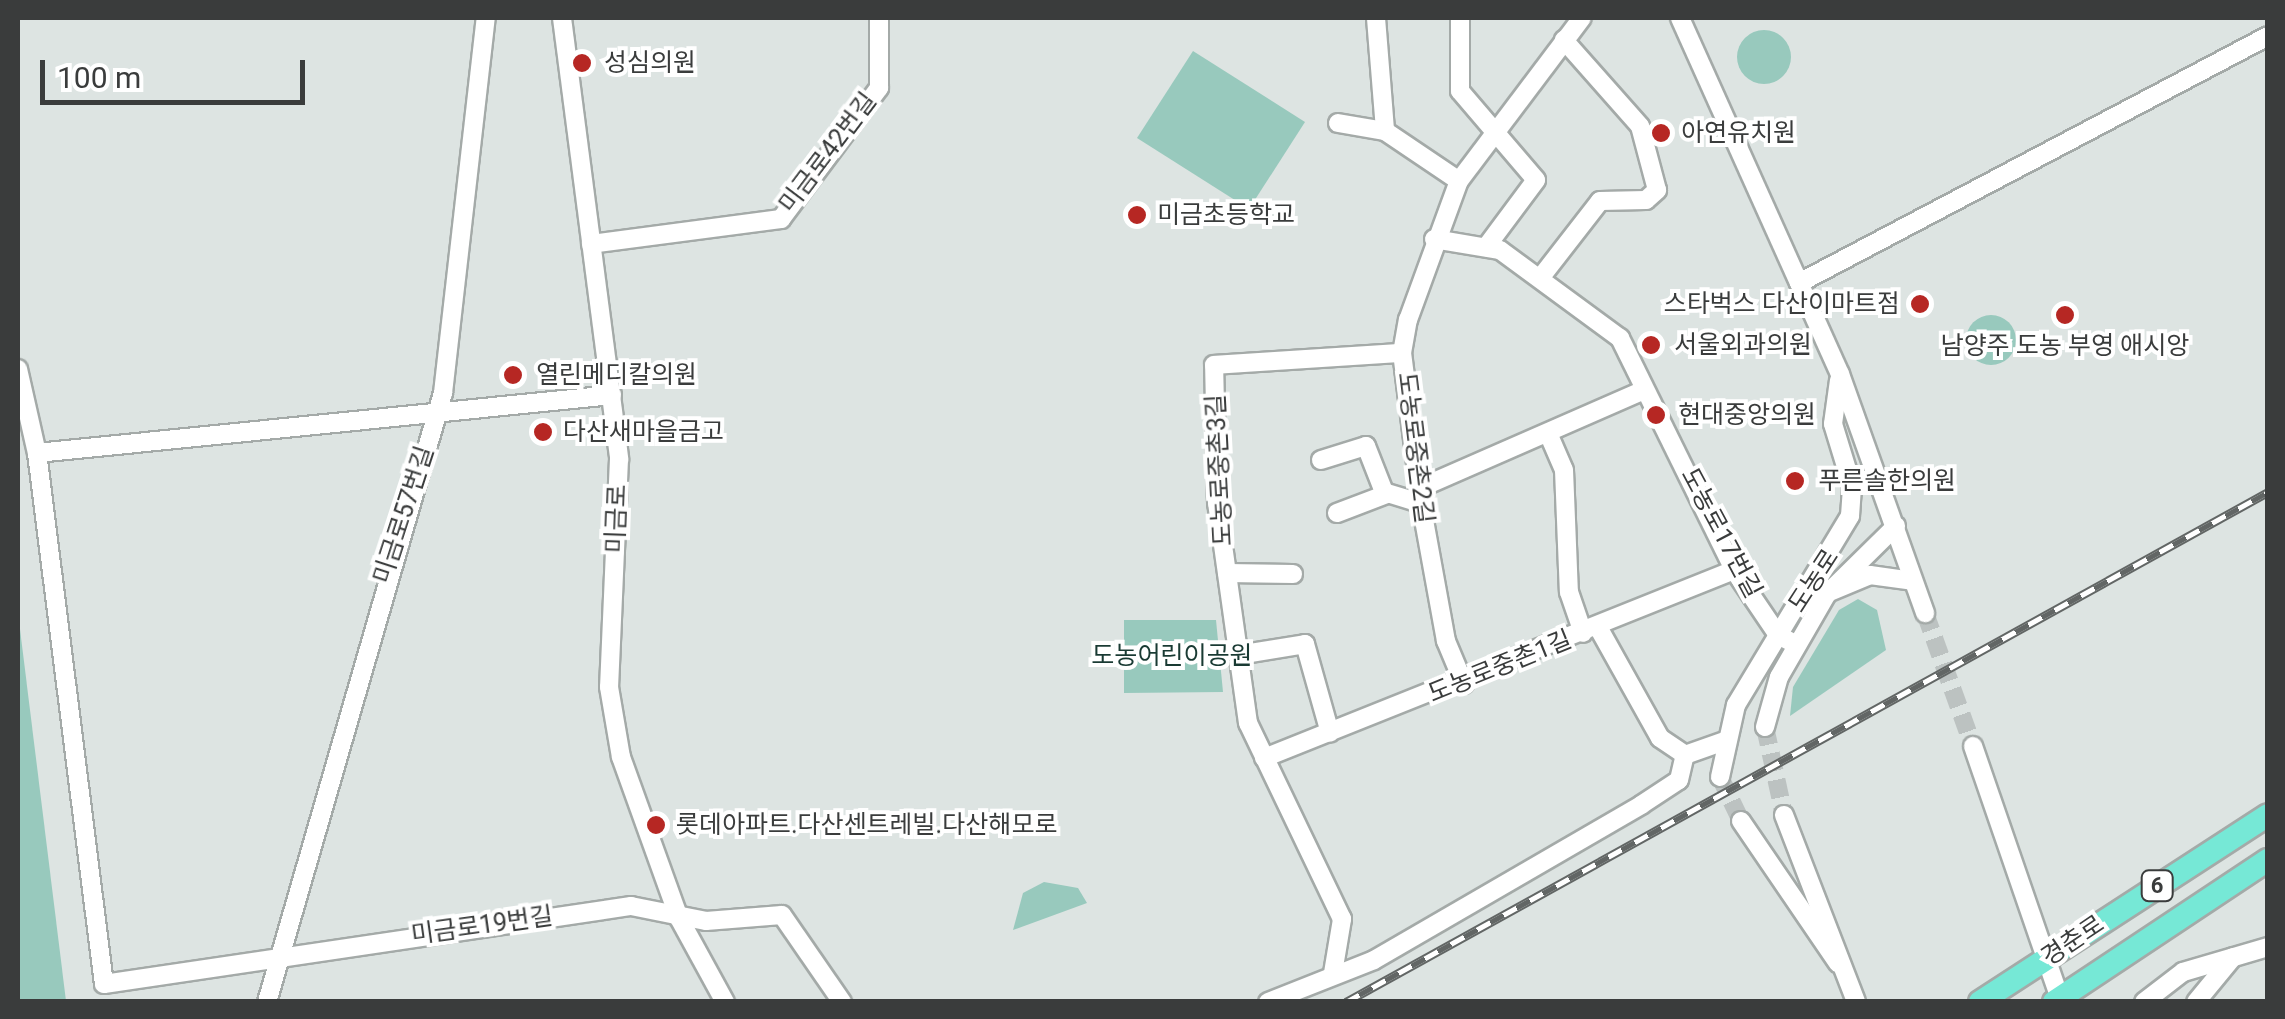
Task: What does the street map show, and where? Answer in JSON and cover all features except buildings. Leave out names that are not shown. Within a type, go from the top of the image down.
[{"type":"main road","name":"경춘로","points":[[1980,1002],[2268,815]]},
{"type":"main road","name":"경춘로","points":[[2058,1000],[2268,860]]},
{"type":"street","name":"미금로57번길","points":[[267,1002],[284,956],[347,704],[435,420],[457,312],[486,18]]},
{"type":"street","name":"미금로","points":[[562,18],[619,459],[609,687],[630,796],[679,918],[724,1002]]},
{"type":"street","name":"미금로42번길","points":[[591,244],[782,219],[878,88],[879,18]]},
{"type":"street","points":[[1376,18],[1385,131]]},
{"type":"street","points":[[1460,18],[1460,90],[1536,180],[1486,247]]},
{"type":"street","name":"도농로중촌2길","points":[[1464,684],[1446,640],[1420,496],[1402,354],[1434,239],[1459,180],[1582,18]]},
{"type":"street","points":[[1680,18],[1840,374],[1926,613]]},
{"type":"street","points":[[1799,282],[2268,36]]},
{"type":"street","points":[[1542,276],[1600,201],[1646,200],[1657,190],[1640,126],[1564,40]]},
{"type":"street","points":[[1338,123],[1385,131],[1459,180]]},
{"type":"street","name":"도농로17번길","points":[[1434,239],[1486,247],[1542,276],[1620,338],[1734,570],[1787,639]]},
{"type":"street","name":"도농로중촌3길","points":[[1333,973],[1342,919],[1264,758],[1238,655],[1226,574],[1214,365],[1402,354]]},
{"type":"street","points":[[18,370],[36,453],[435,420],[612,395]]},
{"type":"street","name":"도농로","points":[[1720,777],[1725,741],[1787,639],[1850,516],[1852,486],[1833,424],[1840,374]]},
{"type":"street","points":[[1337,513],[1388,494],[1420,496],[1644,390]]},
{"type":"street","points":[[1548,433],[1564,470],[1570,592],[1660,738],[1684,755]]},
{"type":"street","points":[[1322,460],[1366,446],[1388,494]]},
{"type":"street","name":"미금로19번길","points":[[36,453],[104,984],[631,906],[679,918],[782,915],[842,1002]]},
{"type":"street","name":"도농로","points":[[1765,727],[1787,639],[1896,526]]},
{"type":"street","name":"도농로중촌1길","points":[[1264,758],[1464,684],[1734,570]]},
{"type":"street","points":[[1226,574],[1292,574]]},
{"type":"street","points":[[1827,594],[1870,575],[1914,582]]},
{"type":"street","points":[[1238,655],[1304,644],[1330,733]]},
{"type":"street","points":[[1684,755],[1725,741]]},
{"type":"street","points":[[1973,746],[2048,959],[2058,1000]]},
{"type":"street","points":[[1268,1002],[1333,973],[1374,960],[1641,805],[1679,780],[1684,755]]},
{"type":"street","points":[[1784,815],[1856,1002]]},
{"type":"street","points":[[1741,821],[1838,963]]},
{"type":"street","points":[[2144,1002],[2183,972],[2268,947]]},
{"type":"street","points":[[2196,1002],[2233,957]]},
{"type":"green space","points":[[1764,30],[1783,38],[1791,57],[1783,76],[1764,84],[1745,76],[1737,57],[1745,38]]},
{"type":"green space","points":[[1193,51],[1305,122],[1249,209],[1137,138]]},
{"type":"green space","points":[[1991,315],[2009,322],[2016,340],[2009,358],[1991,365],[1973,358],[1966,340],[1973,322]]},
{"type":"green space","points":[[1858,599],[1877,610],[1886,650],[1790,716],[1793,687],[1839,610]]},
{"type":"green space","points":[[18,613],[66,1001],[18,1001]]},
{"type":"green space","name":"도농어린이공원","points":[[1124,620],[1216,620],[1223,692],[1124,693]]},
{"type":"green space","points":[[1044,882],[1078,888],[1087,903],[1013,930],[1023,893]]},
{"type":"tunnel","points":[[1925,613],[1973,746]]},
{"type":"tunnel","points":[[1765,727],[1784,815]]},
{"type":"tunnel","points":[[1720,777],[1741,821]]},
{"type":"railway","points":[[1346,1002],[2268,492]]},
{"type":"place","name":"성심의원","points":[[582,63]]},
{"type":"place","name":"아연유치원","points":[[1661,133]]},
{"type":"place","name":"미금초등학교","points":[[1137,215]]},
{"type":"place","name":"스타벅스 다산이마트점","points":[[1920,304]]},
{"type":"place","name":"남양주 도농 부영 애시앙","points":[[2065,315]]},
{"type":"place","name":"서울외과의원","points":[[1651,345]]},
{"type":"place","name":"열린메디칼의원","points":[[513,375]]},
{"type":"place","name":"현대중앙의원","points":[[1656,415]]},
{"type":"place","name":"다산새마을금고","points":[[543,432]]},
{"type":"place","name":"푸른솔한의원","points":[[1795,481]]},
{"type":"place","name":"롯데아파트.다산센트레빌.다산해모로","points":[[656,825]]}]
